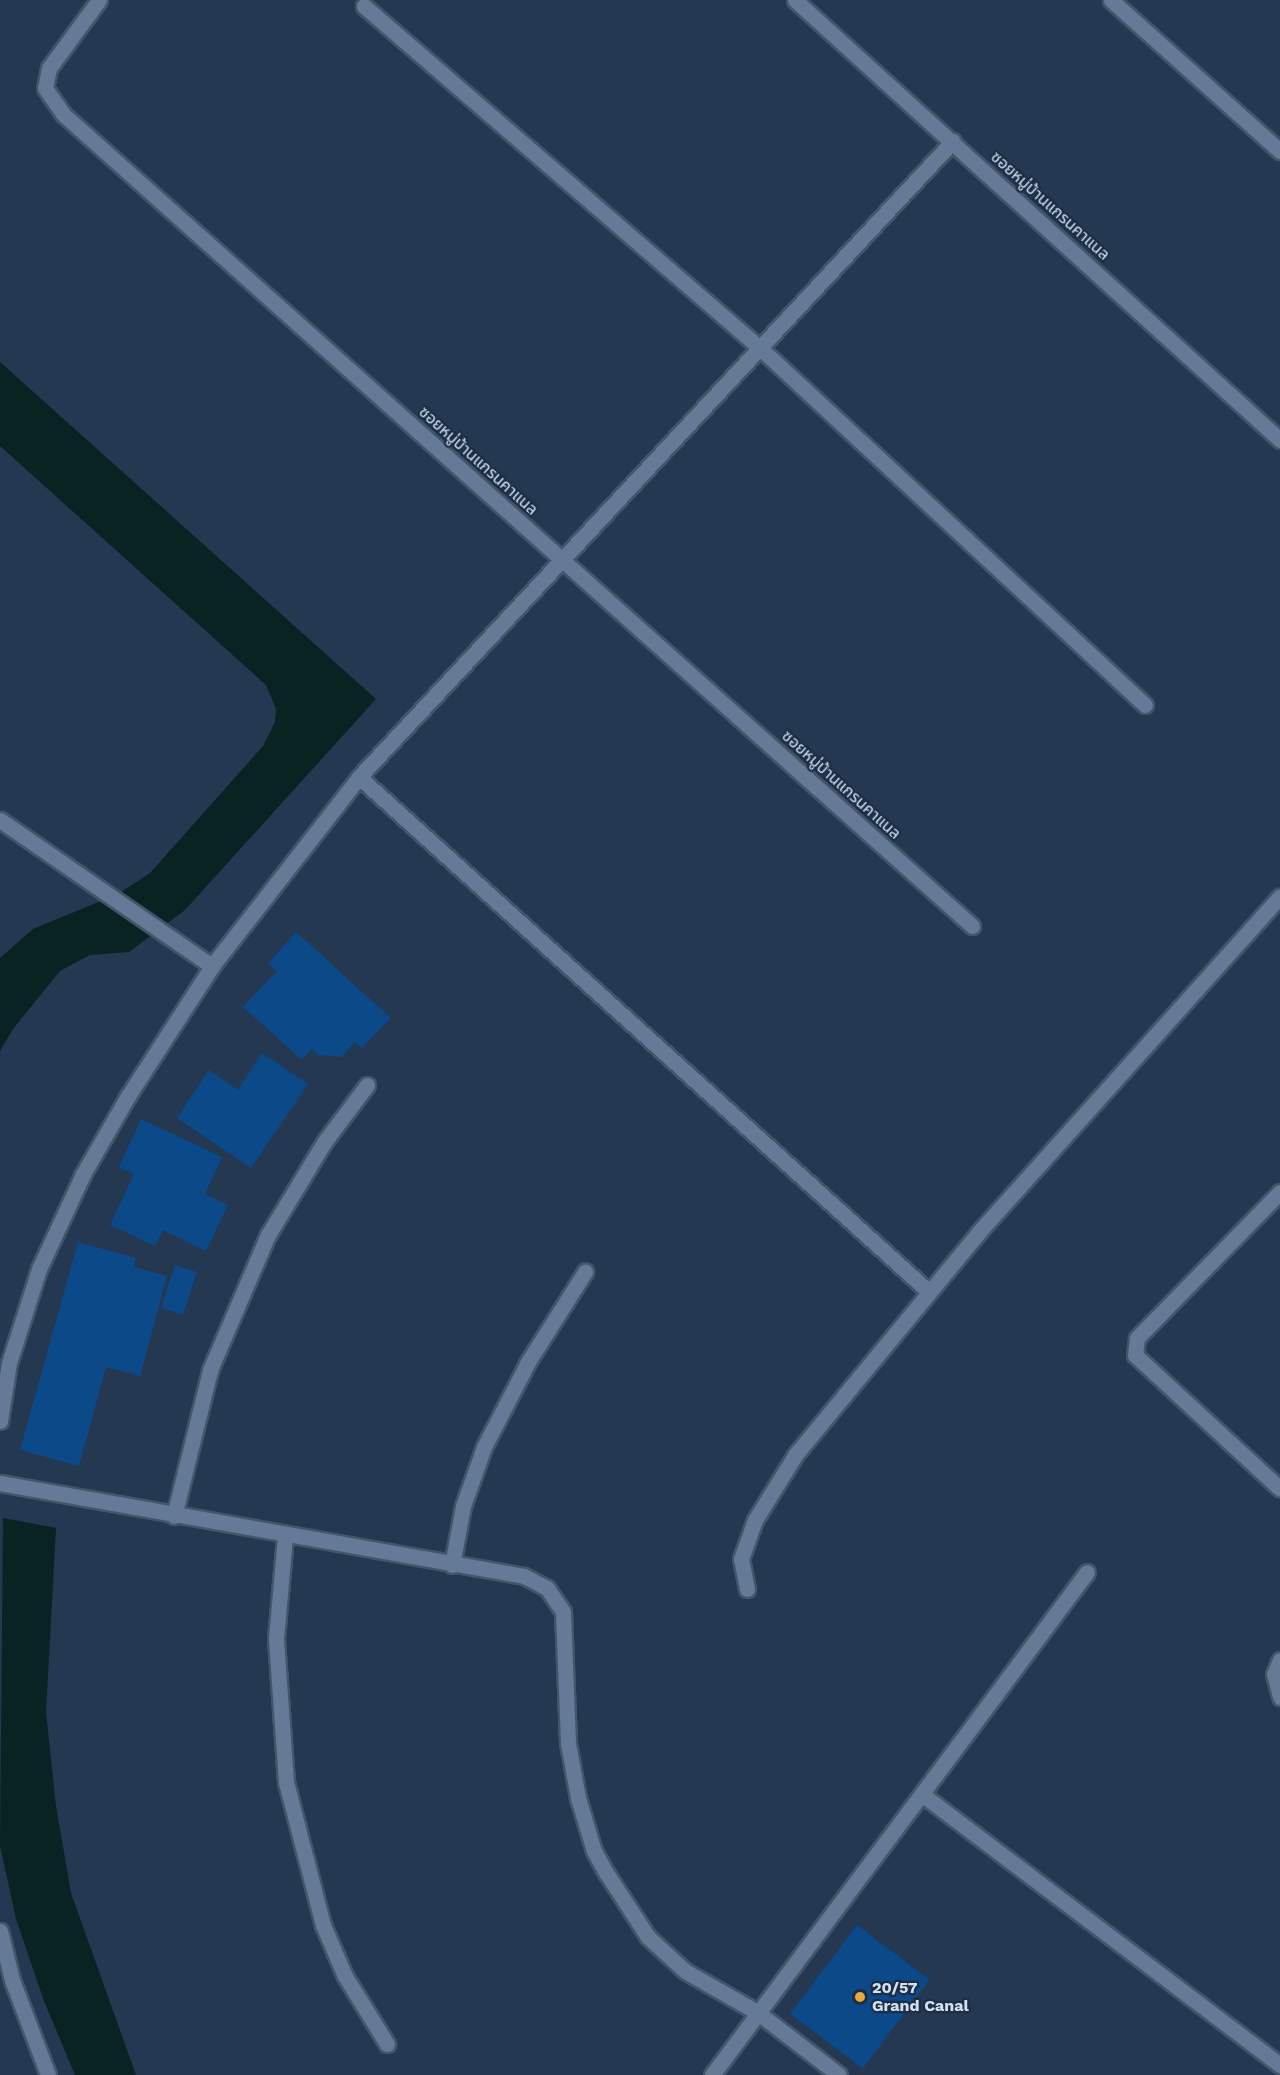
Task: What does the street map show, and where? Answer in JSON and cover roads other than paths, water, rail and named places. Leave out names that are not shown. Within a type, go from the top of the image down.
[{"type":"street","name":"ซอยหมู่บ้านแกรนคาแนล","points":[[99,0],[49,68],[45,88],[51,101],[972,926]]},
{"type":"street","name":"ซอยหมู่บ้านแกรนคาแนล","points":[[795,0],[1280,440]]},
{"type":"street","points":[[1111,0],[1280,151]]},
{"type":"street","points":[[364,6],[760,348],[1145,705]]},
{"type":"street","points":[[0,1421],[9,1363],[39,1269],[83,1174],[133,1087],[212,966],[358,777],[953,141]]},
{"type":"street","points":[[358,777],[928,1291]]},
{"type":"street","points":[[0,820],[212,966]]},
{"type":"street","points":[[747,1589],[741,1559],[755,1520],[796,1454],[928,1291],[1280,897]]},
{"type":"street","points":[[174,1515],[210,1370],[267,1235],[325,1140],[367,1085]]},
{"type":"street","points":[[1280,1192],[1137,1338],[1135,1355],[1280,1489]]},
{"type":"street","points":[[452,1565],[463,1506],[484,1447],[528,1362],[585,1272]]},
{"type":"street","points":[[0,1483],[285,1536],[524,1576],[547,1587],[563,1612],[568,1743],[594,1851],[648,1937],[685,1971],[757,2012],[839,2075]]},
{"type":"street","points":[[285,1536],[276,1639],[278,1712],[286,1782],[323,1925],[345,1976],[387,2044]]},
{"type":"street","points":[[712,2075],[757,2012],[923,1795],[1087,1572]]},
{"type":"street","points":[[1280,1660],[1274,1674],[1280,1697]]},
{"type":"street","points":[[923,1795],[1280,2065]]},
{"type":"street","points":[[0,1931],[12,1980],[48,2075]]},
{"type":"place","name":"20/57 Grand Canal","points":[[860,1997]]}]
